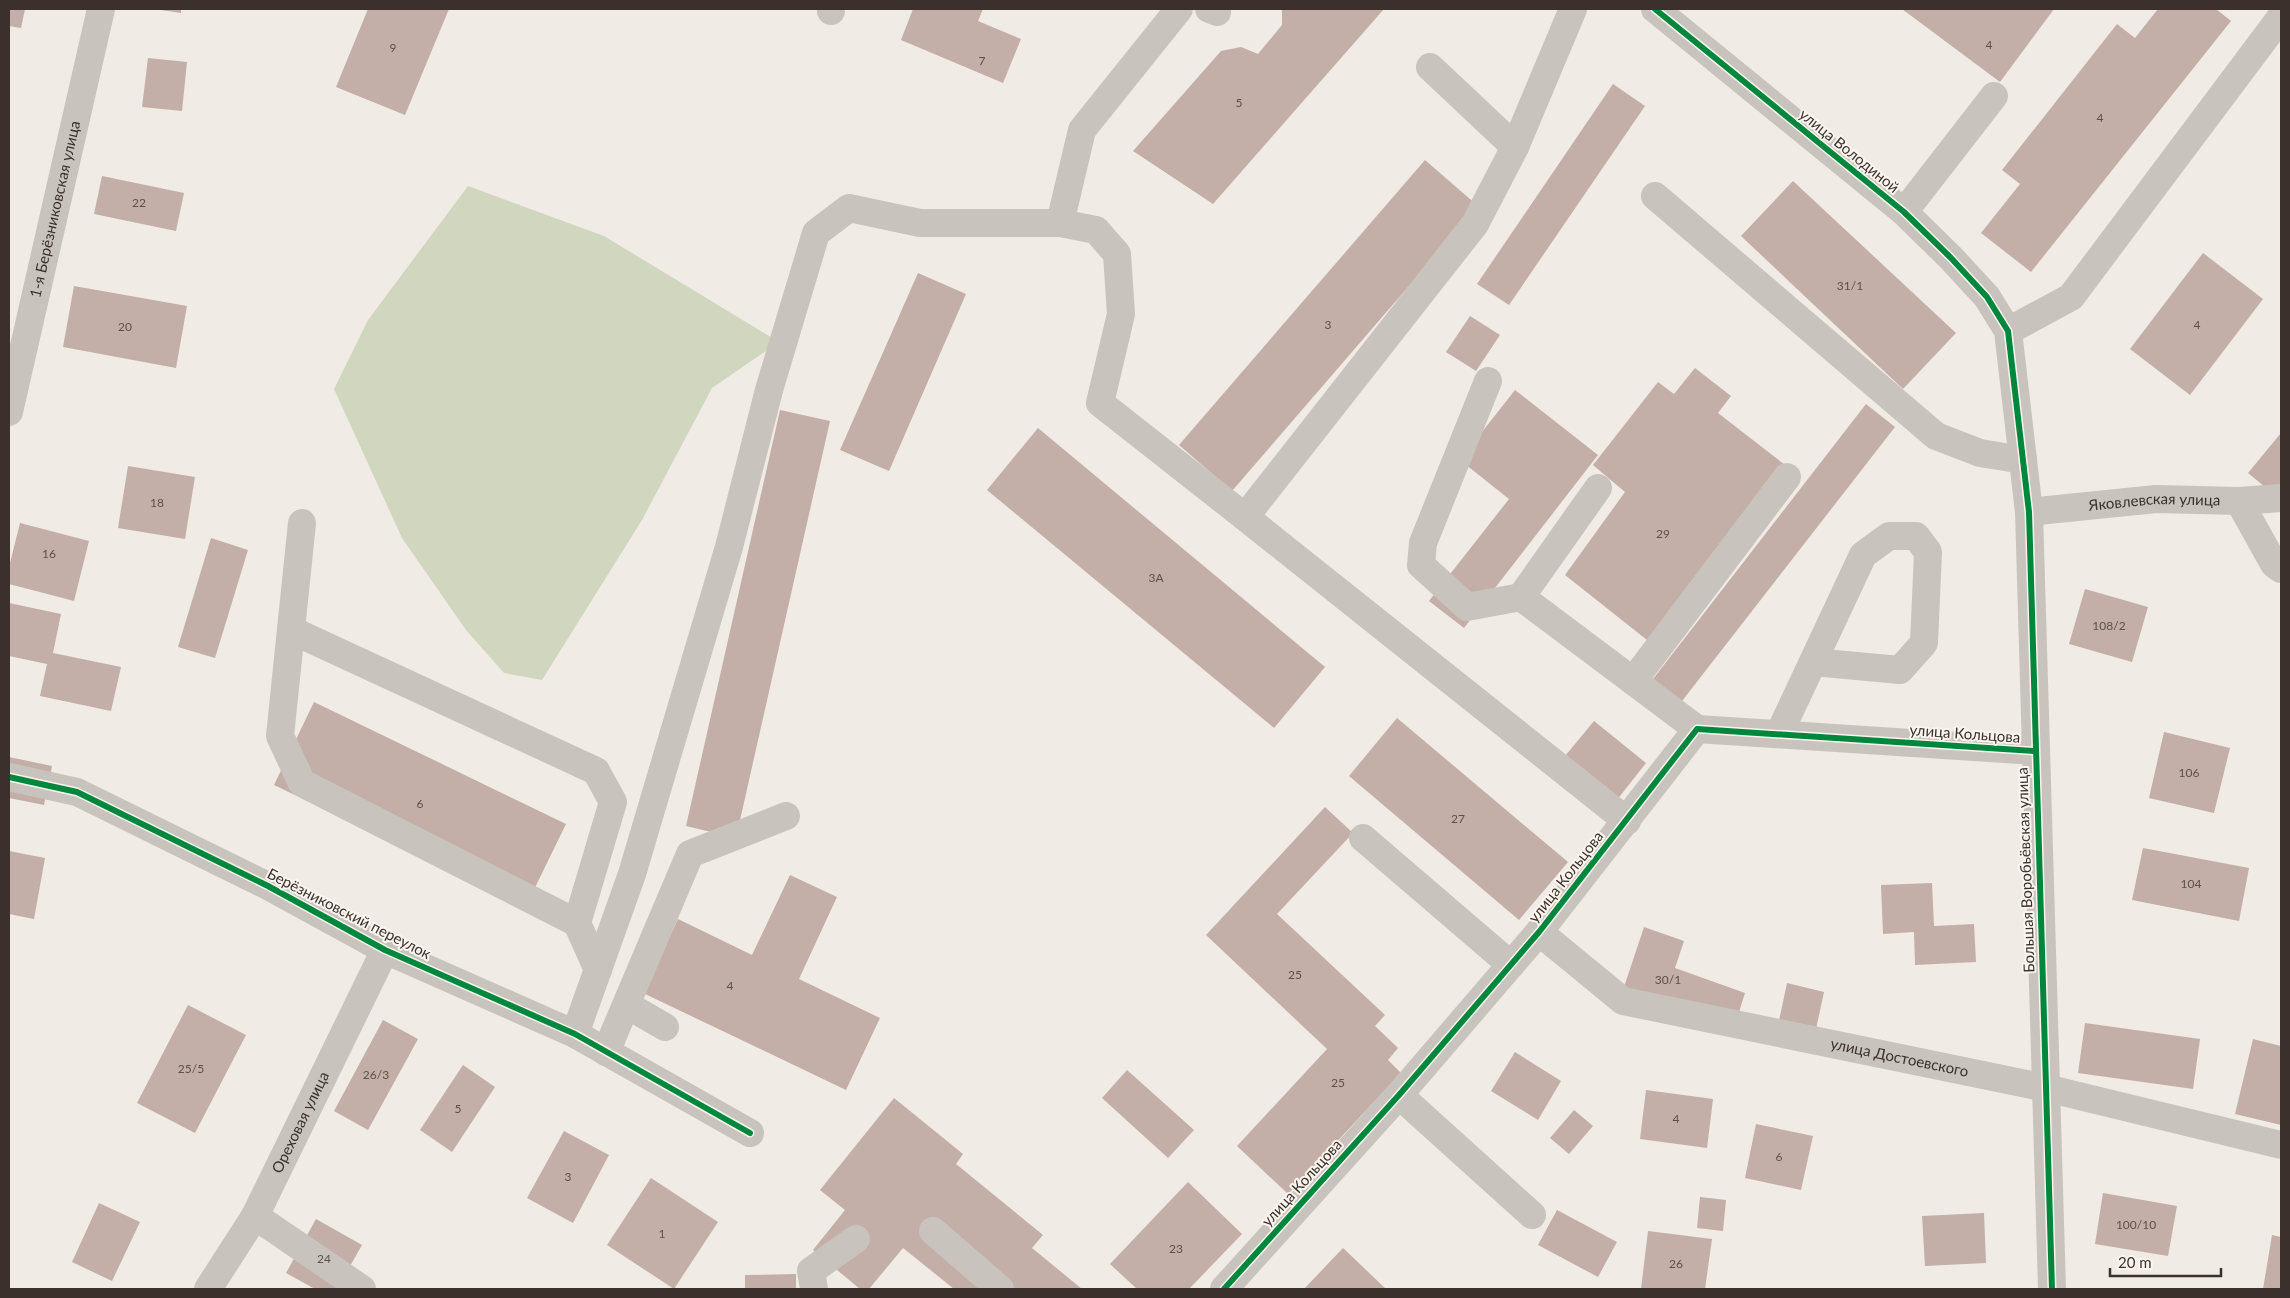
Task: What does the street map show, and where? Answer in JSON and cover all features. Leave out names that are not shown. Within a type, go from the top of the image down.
[{"type":"street","name":"1-я Берёзниковская улица","points":[[9,412],[101,9]]},
{"type":"street","points":[[1060,223],[1082,130],[1179,9]]},
{"type":"street","points":[[1245,517],[1475,224],[1515,147],[1573,9]]},
{"type":"street","name":"улица Володиной","points":[[1655,9],[1904,212],[1952,258],[1987,297],[2008,331]]},
{"type":"street","points":[[2008,331],[2071,297],[2281,17]]},
{"type":"street","points":[[1430,67],[1515,147]]},
{"type":"street","points":[[1904,212],[1994,96]]},
{"type":"street","points":[[1655,196],[1936,436],[1980,453],[2023,460]]},
{"type":"street","points":[[575,1034],[632,874],[728,547],[769,390],[816,233],[849,208],[920,223],[1060,223],[1096,230],[1117,254],[1121,314],[1100,403],[1626,821]]},
{"type":"street","name":"Большая Воробьёвская улица","points":[[2008,331],[2029,512],[2052,1289]]},
{"type":"street","points":[[1488,381],[1422,543],[1421,565],[1466,607],[1521,597],[1598,488]]},
{"type":"street","points":[[1633,681],[1787,477]]},
{"type":"street","name":"Яковлевская улица","points":[[2029,512],[2156,499],[2239,501],[2281,498]]},
{"type":"street","points":[[2239,501],[2274,564],[2281,569]]},
{"type":"street","points":[[302,522],[280,736],[302,783],[577,923],[598,970]]},
{"type":"street","points":[[1779,734],[1863,554],[1888,536],[1916,536],[1928,552],[1924,643],[1900,670],[1813,662]]},
{"type":"street","points":[[1521,597],[1697,729]]},
{"type":"street","points":[[291,630],[596,771],[613,802],[577,923]]},
{"type":"street","name":"улица Кольцова","points":[[1225,1289],[1399,1095],[1539,932],[1697,729],[2035,751]]},
{"type":"street","name":"Берёзниковский переулок","points":[[9,776],[77,792],[268,886],[385,950],[575,1034],[750,1132]]},
{"type":"street","points":[[606,1052],[690,854],[786,816]]},
{"type":"street","points":[[1363,838],[1511,965]]},
{"type":"street","name":"улица Достоевского","points":[[1539,932],[1623,1001],[2046,1088],[2281,1145]]},
{"type":"street","name":"Ореховая улица","points":[[208,1289],[255,1216],[385,950]]},
{"type":"street","points":[[627,1004],[665,1027]]},
{"type":"street","points":[[1399,1095],[1532,1215]]},
{"type":"street","points":[[255,1216],[362,1289]]},
{"type":"street","points":[[933,1230],[1000,1289]]},
{"type":"street","points":[[814,1289],[811,1271],[856,1239]]},
{"type":"green space","points":[[468,186],[604,236],[779,342],[712,388],[642,520],[542,680],[504,673],[466,630],[402,538],[334,389],[368,320]]},
{"type":"building","points":[[9,9],[25,9],[21,28],[9,26]]},
{"type":"building","points":[[154,9],[181,9],[181,13]]},
{"type":"building","points":[[368,9],[449,9],[405,115],[336,87]]},
{"type":"building","points":[[913,9],[983,9],[978,21],[1021,39],[1003,83],[901,40]]},
{"type":"building","points":[[1282,9],[1384,9],[1213,204],[1133,151],[1221,51],[1241,47],[1258,54],[1282,25]]},
{"type":"building","points":[[1902,9],[2054,9],[2000,82]]},
{"type":"building","points":[[2158,9],[2216,9],[2231,21],[2031,272],[1981,233],[2020,184],[2002,170],[2117,24],[2135,38]]},
{"type":"building","points":[[148,58],[187,62],[182,111],[142,107]]},
{"type":"building","points":[[1613,84],[1645,106],[1509,305],[1477,284]]},
{"type":"building","points":[[1425,160],[1478,206],[1232,491],[1179,445]]},
{"type":"building","points":[[102,176],[184,193],[176,231],[94,214]]},
{"type":"building","points":[[1793,181],[1956,333],[1903,389],[1741,236]]},
{"type":"building","points":[[2203,253],[2263,299],[2190,395],[2130,349]]},
{"type":"building","points":[[918,273],[966,294],[889,471],[840,450]]},
{"type":"building","points":[[74,286],[187,306],[176,368],[63,347]]},
{"type":"building","points":[[1470,316],[1500,335],[1476,371],[1446,352]]},
{"type":"building","points":[[1695,368],[1731,396],[1718,413],[1785,465],[1647,640],[1565,575],[1625,492],[1593,465],[1658,382],[1674,394]]},
{"type":"building","points":[[1515,390],[1598,455],[1464,628],[1429,601],[1509,499],[1460,460]]},
{"type":"building","points":[[1866,404],[1895,427],[1682,701],[1653,679]]},
{"type":"building","points":[[780,410],[830,421],[736,838],[686,826]]},
{"type":"building","points":[[1038,428],[1325,667],[1274,728],[987,490]]},
{"type":"building","points":[[2281,433],[2281,500],[2248,473]]},
{"type":"building","points":[[128,466],[195,477],[185,539],[118,528]]},
{"type":"building","points":[[20,523],[89,541],[74,601],[9,584],[9,567]]},
{"type":"building","points":[[211,538],[248,550],[215,658],[178,647]]},
{"type":"building","points":[[2085,589],[2148,607],[2132,662],[2069,644]]},
{"type":"building","points":[[9,603],[61,614],[53,653],[121,667],[111,711],[40,696],[47,664],[9,656]]},
{"type":"building","points":[[314,702],[566,824],[526,906],[274,785]]},
{"type":"building","points":[[1397,718],[1568,862],[1519,920],[1349,776]]},
{"type":"building","points":[[1594,721],[1646,763],[1609,810],[1556,767]]},
{"type":"building","points":[[2164,732],[2230,748],[2214,813],[2149,798]]},
{"type":"building","points":[[9,757],[52,766],[44,805],[9,798]]},
{"type":"building","points":[[1325,807],[1353,833],[1277,914],[1385,1015],[1375,1026],[1398,1048],[1388,1060],[1401,1073],[1288,1194],[1237,1146],[1327,1049],[1206,935]]},
{"type":"building","points":[[2143,848],[2249,868],[2239,921],[2132,900]]},
{"type":"building","points":[[9,851],[45,858],[34,919],[9,914]]},
{"type":"building","points":[[790,875],[837,897],[799,979],[880,1018],[846,1090],[643,993],[678,919],[752,955]]},
{"type":"building","points":[[1932,883],[1934,926],[1974,924],[1976,962],[1915,965],[1914,932],[1883,934],[1881,885]]},
{"type":"building","points":[[1644,927],[1684,941],[1675,968],[1745,993],[1732,1034],[1621,996]]},
{"type":"building","points":[[1787,983],[1824,992],[1813,1043],[1776,1035]]},
{"type":"building","points":[[188,1005],[246,1035],[195,1133],[137,1103]]},
{"type":"building","points":[[383,1020],[418,1039],[368,1130],[334,1111]]},
{"type":"building","points":[[2085,1023],[2200,1039],[2193,1089],[2078,1073]]},
{"type":"building","points":[[2253,1039],[2281,1046],[2281,1125],[2235,1114]]},
{"type":"building","points":[[1515,1052],[1561,1081],[1538,1120],[1491,1091]]},
{"type":"building","points":[[463,1065],[495,1087],[452,1152],[420,1130]]},
{"type":"building","points":[[1127,1070],[1194,1130],[1168,1158],[1102,1098]]},
{"type":"building","points":[[1646,1090],[1713,1099],[1707,1148],[1640,1139]]},
{"type":"building","points":[[894,1098],[963,1154],[956,1164],[1043,1235],[1032,1248],[1082,1289],[954,1289],[903,1248],[869,1289],[860,1289],[813,1250],[845,1210],[820,1190]]},
{"type":"building","points":[[1574,1110],[1593,1126],[1569,1154],[1550,1138]]},
{"type":"building","points":[[1756,1124],[1813,1136],[1801,1190],[1745,1178]]},
{"type":"building","points":[[564,1131],[609,1155],[573,1223],[527,1198]]},
{"type":"building","points":[[651,1178],[718,1222],[674,1289],[607,1245]]},
{"type":"building","points":[[1188,1182],[1242,1234],[1189,1289],[1137,1289],[1110,1264]]},
{"type":"building","points":[[2103,1193],[2177,1206],[2168,1256],[2095,1244]]},
{"type":"building","points":[[1700,1197],[1726,1200],[1723,1231],[1697,1228]]},
{"type":"building","points":[[99,1203],[140,1222],[112,1281],[72,1262]]},
{"type":"building","points":[[1557,1210],[1617,1242],[1598,1277],[1538,1245]]},
{"type":"building","points":[[1984,1213],[1986,1263],[1925,1266],[1922,1216]]},
{"type":"building","points":[[316,1219],[362,1245],[337,1289],[315,1289],[286,1273]]},
{"type":"building","points":[[1648,1231],[1712,1239],[1705,1289],[1641,1289]]},
{"type":"building","points":[[2272,1235],[2281,1237],[2281,1289],[2263,1289]]},
{"type":"building","points":[[1343,1248],[1386,1289],[1304,1289]]},
{"type":"building","points":[[796,1274],[796,1289],[745,1289],[745,1275]]},
{"type":"cycle path","points":[[1655,9],[1904,212],[1987,297],[2008,331],[2029,512],[2052,1289]]},
{"type":"cycle path","points":[[1224,1289],[1399,1095],[1539,932],[1697,729],[2035,751]]},
{"type":"cycle path","points":[[9,777],[77,792],[268,886],[385,950],[575,1034],[750,1133]]}]
